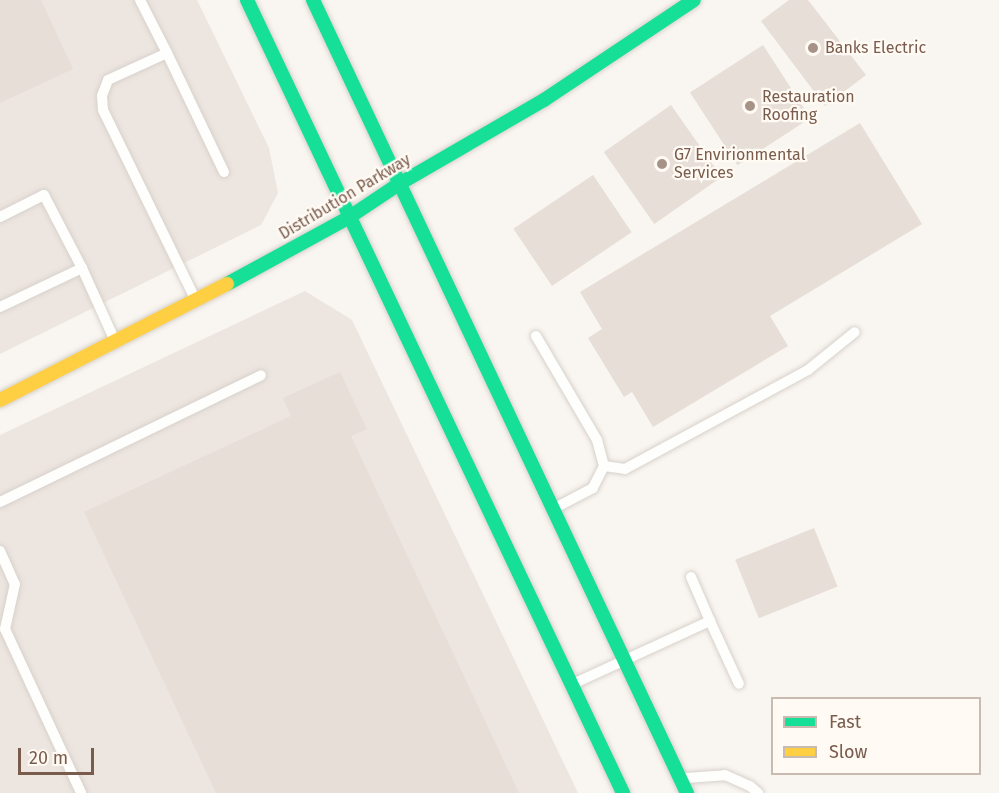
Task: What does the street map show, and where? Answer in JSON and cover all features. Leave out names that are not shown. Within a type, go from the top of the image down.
[{"type":"main road","points":[[247,0],[348,218],[622,793]]},
{"type":"main road","points":[[313,0],[687,793]]},
{"type":"main road","name":"Distribution Parkway","points":[[0,400],[196,301],[348,218],[399,184],[544,100],[687,7],[694,0]]},
{"type":"lane","points":[[140,0],[224,172]]},
{"type":"lane","points":[[167,53],[108,80],[102,96],[103,110],[196,301]]},
{"type":"lane","points":[[0,217],[44,195],[82,268],[115,342]]},
{"type":"lane","points":[[0,307],[82,268]]},
{"type":"lane","points":[[604,466],[625,469],[808,370],[855,332]]},
{"type":"lane","points":[[536,336],[597,440],[604,466],[593,488],[552,510]]},
{"type":"lane","points":[[0,502],[261,375]]},
{"type":"lane","points":[[0,551],[15,584],[5,629],[81,793]]},
{"type":"lane","points":[[691,577],[739,684]]},
{"type":"lane","points":[[572,684],[710,621]]},
{"type":"lane","points":[[679,778],[724,775],[750,786],[758,793]]},
{"type":"shaded area","points":[[0,0],[197,0],[269,148],[278,193],[261,225],[0,354]]},
{"type":"shaded area","points":[[305,291],[352,320],[578,793],[0,793],[0,435]]},
{"type":"building","points":[[0,0],[41,0],[73,69],[0,103]]},
{"type":"building","name":"Banks Electric","points":[[789,0],[808,0],[866,75],[825,106],[761,21]]},
{"type":"building","name":"Restauration Roofing","points":[[763,45],[810,118],[737,165],[690,92]]},
{"type":"building","name":"G7 Envirionmental Services","points":[[671,105],[721,177],[654,224],[604,152]]},
{"type":"building","points":[[860,123],[922,224],[770,316],[788,346],[653,427],[632,392],[624,397],[588,338],[602,329],[580,292]]},
{"type":"building","points":[[593,175],[632,232],[552,286],[513,229]]},
{"type":"building","points":[[340,372],[367,429],[351,436],[519,793],[216,793],[84,512],[291,416],[283,398]]},
{"type":"building","points":[[814,528],[838,586],[759,618],[735,560]]},
{"type":"traffic: fast","points":[[247,0],[623,793]]},
{"type":"traffic: fast","points":[[313,0],[687,793]]},
{"type":"traffic: fast","points":[[227,284],[348,218],[399,184],[544,100],[694,0]]},
{"type":"traffic: slow","points":[[0,400],[227,284]]},
{"type":"place","name":"Banks Electric","points":[[813,48]]},
{"type":"place","name":"Restauration Roofing","points":[[750,106]]},
{"type":"place","name":"G7 Envirionmental Services","points":[[662,164]]}]
